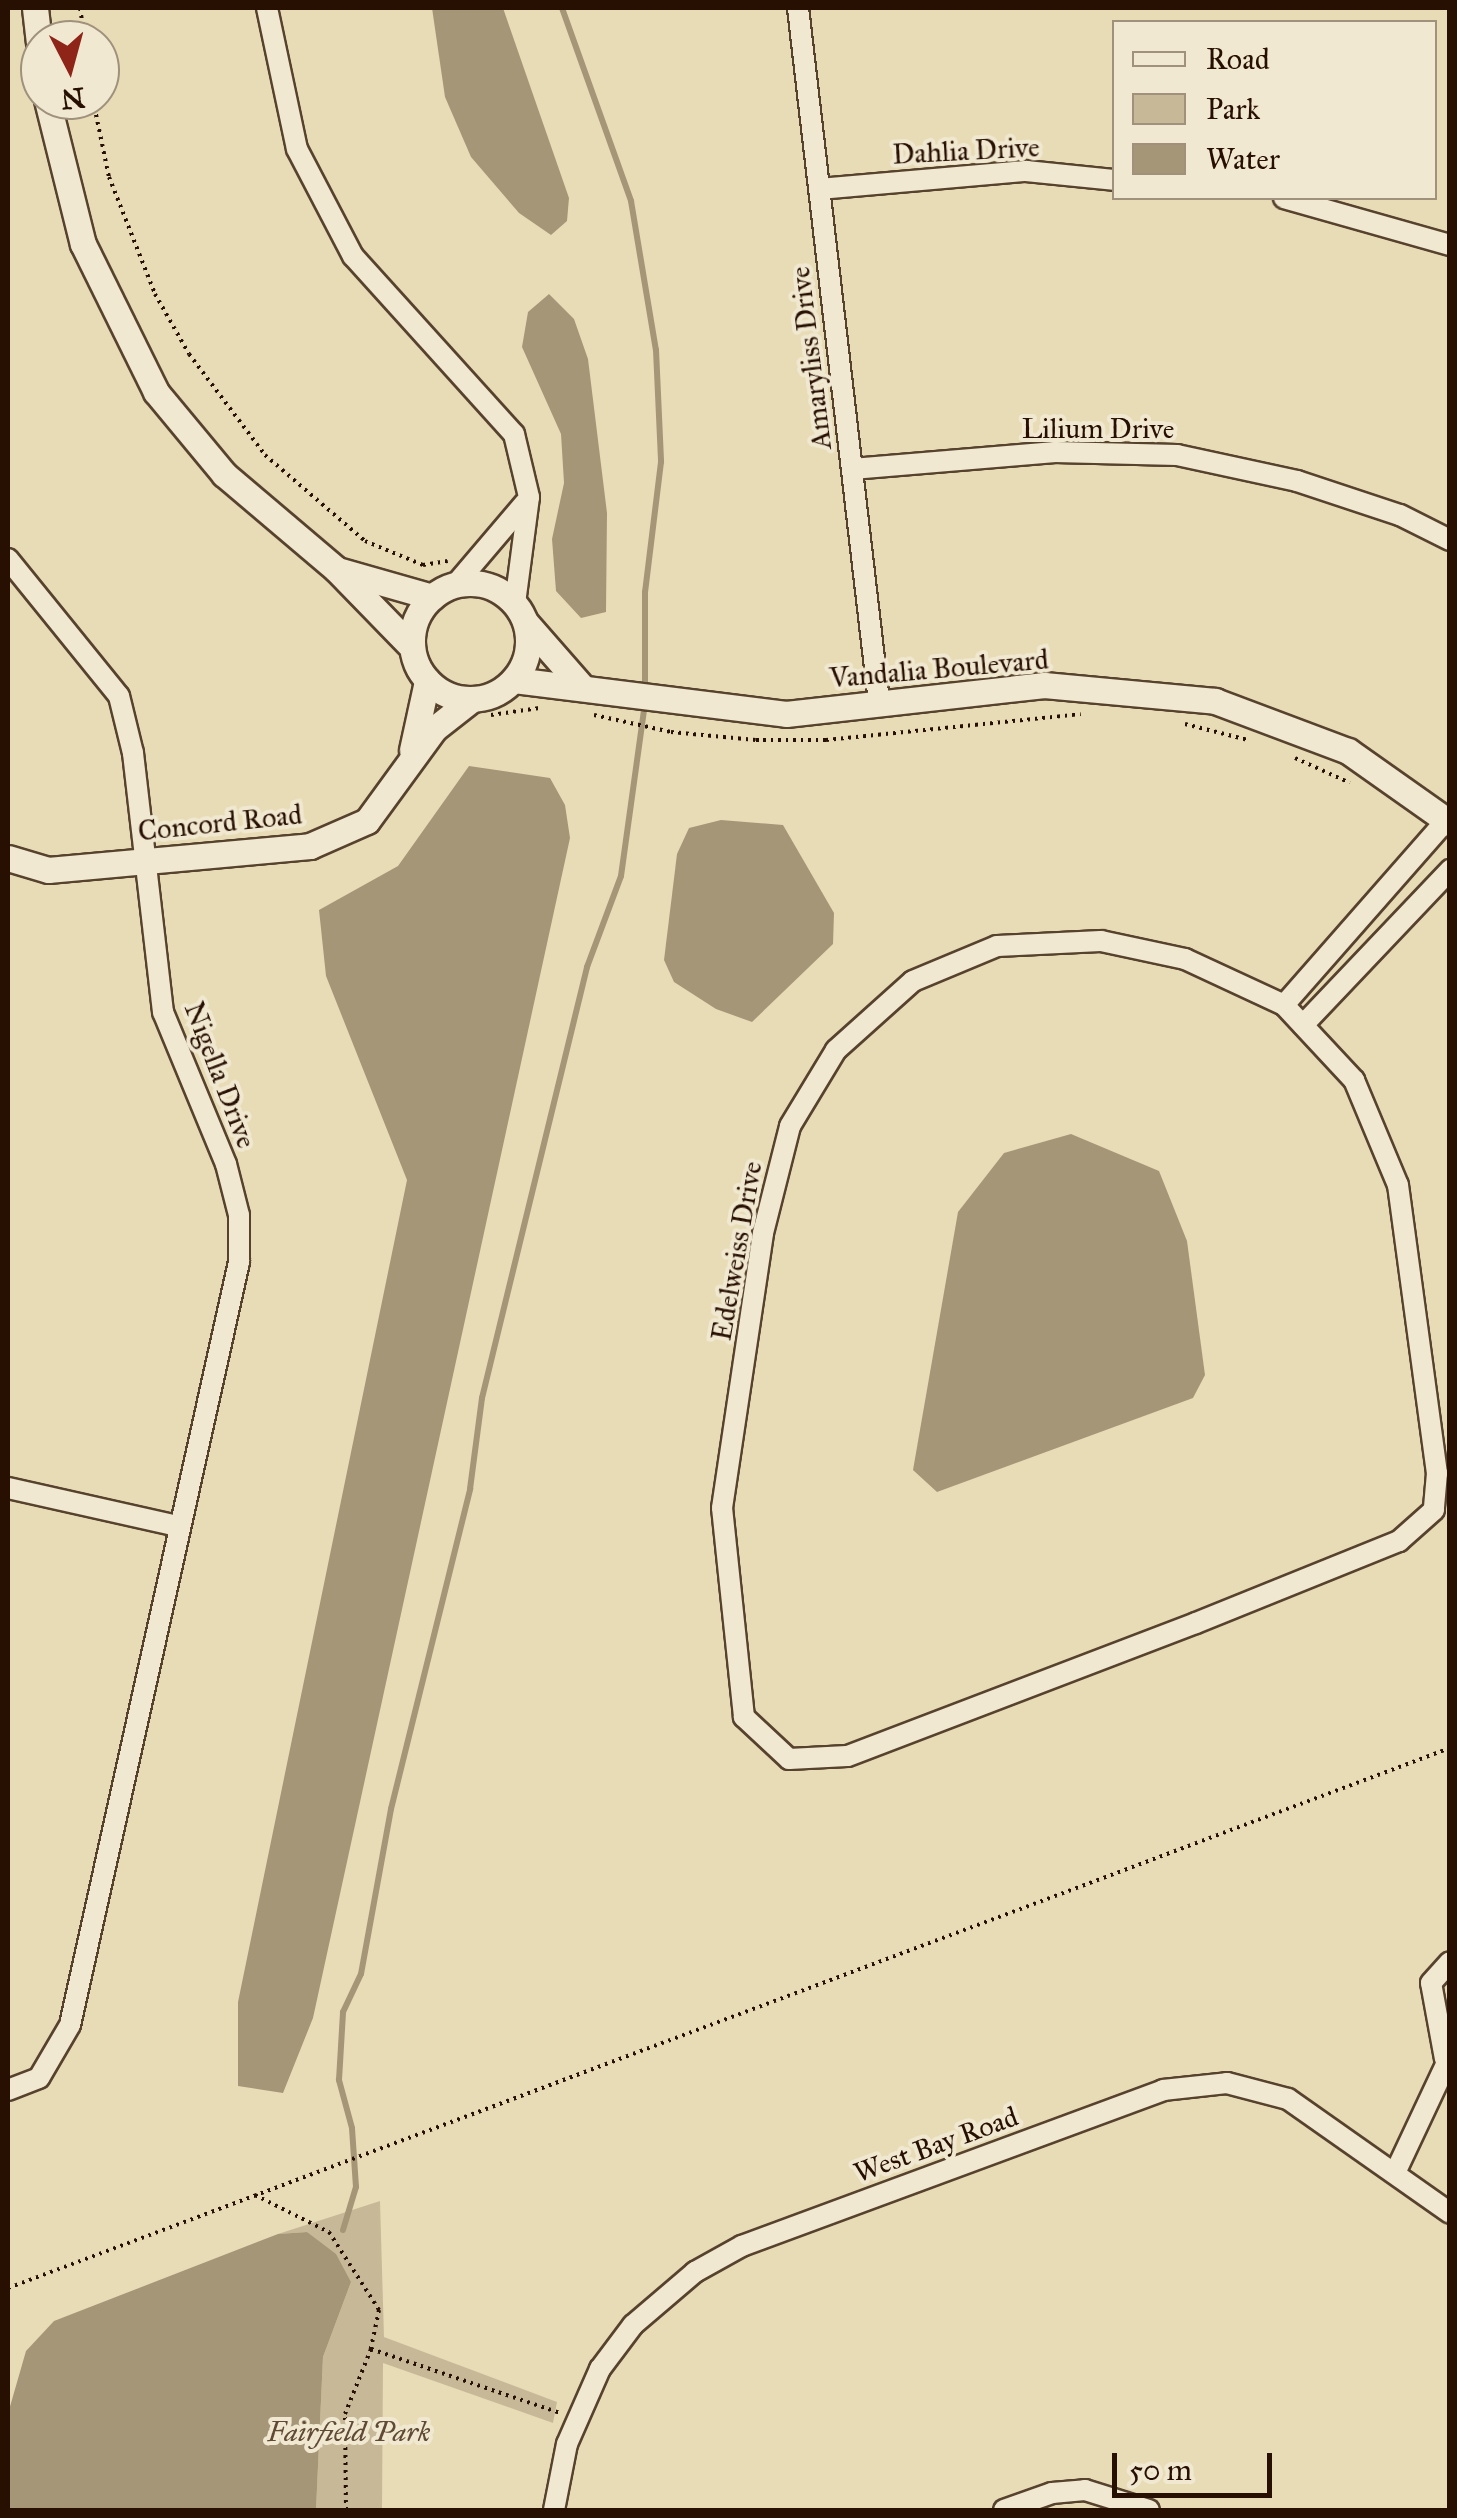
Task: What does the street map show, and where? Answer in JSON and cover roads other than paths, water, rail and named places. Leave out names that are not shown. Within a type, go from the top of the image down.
[{"type":"street","points":[[52,120],[83,244],[156,392],[224,474],[336,570],[411,646],[427,681],[477,710],[514,680],[529,644],[521,614],[530,498],[514,434],[502,414],[394,308],[353,256],[296,149],[266,8]]},
{"type":"street","name":"Amaryliss Drive","points":[[798,8],[880,702]]},
{"type":"street","name":"Dahlia Drive","points":[[819,188],[1026,171],[1112,180]]},
{"type":"street","points":[[1291,200],[1450,245]]},
{"type":"street","name":"Lilium Drive","points":[[852,469],[1055,452],[1176,455],[1298,481],[1400,514],[1450,540]]},
{"type":"street","points":[[411,646],[413,628],[432,597],[530,498]]},
{"type":"street","name":"Nigella Drive","points":[[8,559],[119,696],[147,861],[163,1012],[226,1164],[239,1215],[239,1262],[70,2025],[39,2078],[8,2090]]},
{"type":"street","points":[[336,570],[432,597]]},
{"type":"street","points":[[455,571],[488,585],[521,614],[583,688]]},
{"type":"street","name":"Vandalia Boulevard","points":[[514,680],[786,714],[1044,685],[1216,702],[1348,751],[1448,820]]},
{"type":"street","name":"Concord Road","points":[[410,765],[427,681]]},
{"type":"street","name":"Concord Road","points":[[8,858],[48,870],[310,846],[367,821],[434,729],[477,710]]},
{"type":"street","points":[[1284,1005],[1448,820]]},
{"type":"street","points":[[1303,1026],[1450,870]]},
{"type":"street","name":"Edelweiss Drive","points":[[1100,941],[1185,959],[1284,1005],[1303,1026],[1354,1080],[1398,1185],[1437,1473],[1438,1496],[1424,1524],[1399,1541],[1196,1623],[847,1756],[789,1759],[752,1728],[740,1694],[722,1508],[762,1233],[790,1126],[836,1050],[913,980],[997,946],[1100,941]]},
{"type":"street","points":[[8,1488],[178,1526]]},
{"type":"street","points":[[1394,2173],[1447,2057],[1431,1983],[1450,1962]]},
{"type":"street","name":"West Bay Road","points":[[554,2510],[576,2418],[633,2326],[718,2258],[1163,2090],[1227,2084],[1288,2099],[1450,2213]]},
{"type":"street","points":[[1004,2510],[1052,2493],[1086,2490],[1149,2510]]},
{"type":"water","points":[[432,8],[503,8],[569,198],[567,221],[551,235],[519,213],[471,157],[445,97]]},
{"type":"water","points":[[549,294],[574,319],[588,359],[607,513],[606,612],[581,618],[556,591],[552,539],[564,483],[561,434],[522,347],[528,312]]},
{"type":"water","points":[[469,766],[550,778],[565,805],[570,838],[313,2018],[283,2093],[238,2086],[238,2002],[407,1180],[326,976],[319,910],[398,866]]},
{"type":"water","points":[[721,820],[783,825],[834,913],[833,944],[752,1022],[716,1009],[674,982],[664,960],[677,854],[689,828]]},
{"type":"water","points":[[1071,1134],[1159,1171],[1187,1241],[1205,1375],[1193,1398],[937,1492],[913,1470],[958,1212],[1004,1153]]},
{"type":"water","points":[[307,2232],[336,2254],[351,2282],[323,2357],[316,2510],[8,2510],[9,2410],[26,2351],[54,2321],[278,2234]]},
{"type":"waterway","points":[[562,8],[631,201],[656,350],[661,462],[645,592],[645,690]]},
{"type":"waterway","points":[[343,2230],[356,2187],[352,2128],[339,2080],[343,2012],[361,1974],[391,1809],[470,1489],[482,1398],[587,967],[621,876],[645,703]]},
{"type":"park label","name":"Fairfield Park","points":[[349,2432]]}]
